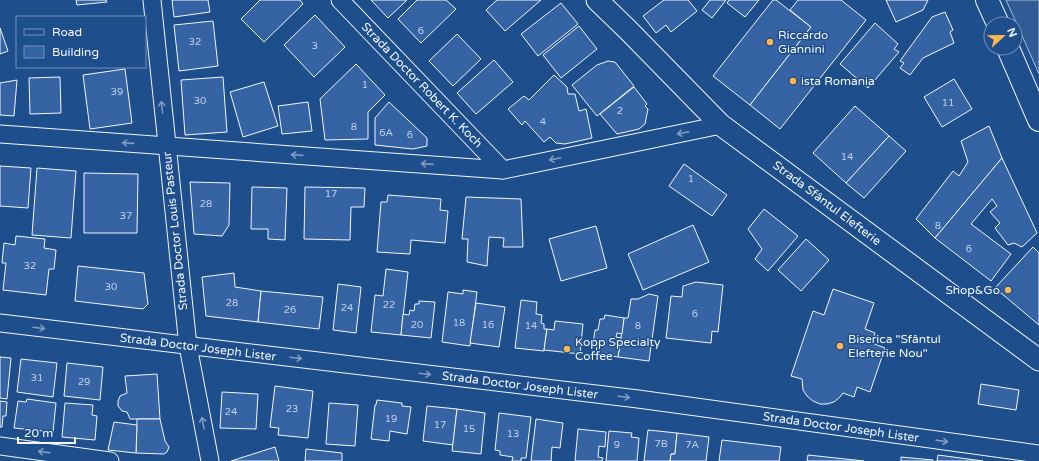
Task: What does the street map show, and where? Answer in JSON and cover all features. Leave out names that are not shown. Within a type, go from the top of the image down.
[{"type":"main road","points":[[987,0],[994,16]]},
{"type":"main road","points":[[1011,56],[1039,120]]},
{"type":"street","name":"Strada Doctor Louis Pasteur","points":[[152,0],[188,346],[210,461]]},
{"type":"street","name":"Strada Doctor Robert K. Koch","points":[[340,0],[503,170]]},
{"type":"street","name":"Strada Sfântul Elefterie","points":[[597,0],[721,125],[1039,360]]},
{"type":"street","name":"Strada Sfântul Elefterie","points":[[615,0],[628,30]]},
{"type":"street","points":[[0,134],[503,170],[721,125]]},
{"type":"street","name":"Strada Doctor Joseph Lister","points":[[0,323],[646,400],[1039,454]]},
{"type":"street","points":[[0,446],[110,461]]},
{"type":"shaded area","points":[[1006,0],[1039,0],[1039,74],[1023,38],[1023,16],[1013,16]]},
{"type":"building","points":[[76,0],[106,0],[107,2],[77,5]]},
{"type":"building","points":[[172,0],[208,0],[210,12],[174,17]]},
{"type":"building","points":[[260,0],[300,0],[303,4],[264,42],[241,19]]},
{"type":"building","points":[[371,0],[407,0],[388,18]]},
{"type":"building","points":[[417,0],[446,0],[456,9],[421,43],[398,19]]},
{"type":"building","points":[[497,0],[541,0],[505,31],[486,10]]},
{"type":"building","points":[[664,0],[688,0],[697,11],[671,32],[666,25],[656,33],[643,16]]},
{"type":"building","points":[[710,0],[726,0],[712,18],[702,10]]},
{"type":"building","points":[[729,0],[759,0],[745,17],[727,3]]},
{"type":"building","name":"Riccardo Giannini","points":[[773,0],[776,0],[811,27],[750,105],[713,76]]},
{"type":"building","name":"ista Romania","points":[[798,0],[841,0],[866,20],[780,129],[750,105],[811,27],[790,10]]},
{"type":"building","points":[[886,0],[928,0],[923,10],[896,22]]},
{"type":"building","points":[[561,3],[578,24],[538,56],[521,34]]},
{"type":"building","points":[[945,12],[953,30],[950,32],[954,43],[923,58],[910,75],[900,68],[904,63],[900,61],[932,17]]},
{"type":"building","points":[[315,15],[345,47],[314,77],[284,45]]},
{"type":"building","points":[[213,21],[218,66],[179,71],[174,25]]},
{"type":"building","points":[[875,23],[898,44],[894,49],[899,52],[868,88],[840,64]]},
{"type":"building","points":[[579,26],[597,49],[561,78],[543,55]]},
{"type":"building","points":[[0,28],[8,51],[0,54]]},
{"type":"building","points":[[457,34],[481,59],[453,86],[429,61]]},
{"type":"building","points":[[494,60],[513,82],[476,114],[457,93]]},
{"type":"building","points":[[608,61],[615,62],[634,86],[597,116],[572,85],[597,65]]},
{"type":"building","points":[[356,64],[385,95],[368,112],[368,139],[325,140],[320,99]]},
{"type":"building","points":[[125,69],[132,123],[90,129],[83,75]]},
{"type":"building","points":[[554,75],[567,87],[568,94],[575,94],[579,111],[586,109],[592,138],[565,144],[556,143],[550,137],[544,142],[525,121],[522,125],[508,109],[524,96],[529,100]]},
{"type":"building","points":[[60,77],[61,113],[30,114],[29,78]]},
{"type":"building","points":[[223,77],[227,132],[185,135],[181,80]]},
{"type":"building","points":[[954,79],[972,109],[942,127],[924,97]]},
{"type":"building","points":[[17,80],[14,116],[0,115],[0,83]]},
{"type":"building","points":[[264,82],[278,126],[243,137],[230,92]]},
{"type":"building","points":[[634,87],[647,104],[645,106],[648,109],[645,124],[639,129],[617,134],[600,114]]},
{"type":"building","points":[[308,102],[312,131],[282,134],[278,106]]},
{"type":"building","points":[[389,102],[427,138],[427,146],[413,149],[375,145],[375,118]]},
{"type":"building","points":[[855,106],[889,136],[846,183],[813,153]]},
{"type":"building","points":[[989,126],[1002,158],[935,238],[916,219],[953,171],[959,176],[968,162],[961,141]]},
{"type":"building","points":[[889,136],[906,151],[864,198],[846,183]]},
{"type":"building","points":[[1002,158],[1037,233],[1022,247],[1014,243],[1008,245],[995,228],[1000,223],[990,212],[997,206],[992,199],[971,224],[1011,254],[991,281],[935,238]]},
{"type":"building","points":[[684,164],[727,195],[712,216],[669,186]]},
{"type":"building","points":[[0,166],[31,168],[28,208],[0,206]]},
{"type":"building","points":[[37,168],[76,171],[71,238],[32,235]]},
{"type":"building","points":[[84,173],[138,174],[137,233],[84,233]]},
{"type":"building","points":[[190,182],[230,183],[229,225],[222,236],[194,234]]},
{"type":"building","points":[[252,187],[287,188],[285,240],[268,239],[268,229],[251,229]]},
{"type":"building","points":[[305,187],[365,188],[364,207],[351,207],[350,240],[304,239]]},
{"type":"building","points":[[388,195],[441,199],[440,210],[448,211],[445,243],[411,240],[410,254],[377,252],[381,202],[387,202]]},
{"type":"building","points":[[466,197],[521,199],[523,247],[503,247],[504,238],[489,237],[487,266],[467,262],[468,239],[462,239]]},
{"type":"building","points":[[764,209],[798,236],[768,271],[755,259],[762,249],[748,229]]},
{"type":"building","points":[[693,225],[709,262],[643,290],[628,254]]},
{"type":"building","points":[[596,226],[607,268],[561,281],[549,239]]},
{"type":"building","points":[[16,236],[45,239],[44,248],[56,250],[54,269],[49,269],[46,295],[3,290],[6,263],[2,263],[4,243],[15,245]]},
{"type":"building","points":[[806,239],[829,260],[801,291],[778,270]]},
{"type":"building","points":[[1033,247],[1039,253],[1039,325],[995,288]]},
{"type":"building","points":[[78,266],[144,273],[148,304],[143,309],[75,301]]},
{"type":"building","points":[[386,269],[408,272],[401,335],[371,332],[375,295],[383,296]]},
{"type":"building","points":[[234,273],[235,287],[261,291],[258,322],[206,316],[202,277]]},
{"type":"building","points":[[696,282],[723,285],[718,332],[712,331],[711,343],[666,338],[671,296],[682,297],[683,286]]},
{"type":"building","points":[[338,284],[361,287],[356,333],[333,330]]},
{"type":"building","name":"Biserica \"Sfântul Elefterie Nou\"","points":[[833,289],[874,303],[865,329],[875,333],[872,343],[885,348],[870,392],[857,387],[854,397],[843,393],[834,402],[820,404],[807,396],[803,390],[802,379],[791,376],[813,311],[824,315]]},
{"type":"building","points":[[463,290],[477,292],[470,346],[442,342],[448,292],[463,294]]},
{"type":"building","points":[[261,291],[323,297],[319,329],[258,322]]},
{"type":"building","points":[[649,294],[658,296],[649,361],[618,357],[624,318],[628,318],[631,299],[638,299]]},
{"type":"building","points":[[521,300],[537,302],[536,314],[542,315],[541,323],[544,324],[544,329],[547,329],[544,351],[515,348]]},
{"type":"building","points":[[419,301],[435,302],[431,338],[401,335],[403,314],[409,315],[410,310],[414,311],[415,304],[419,304]]},
{"type":"building","points":[[476,303],[505,307],[499,347],[470,343]]},
{"type":"building","points":[[605,315],[624,318],[622,334],[617,333],[616,337],[621,338],[618,357],[596,354],[597,345],[593,344],[595,330],[598,330],[600,319],[604,319]]},
{"type":"building","points":[[555,321],[583,324],[580,354],[544,350],[547,329],[554,330]]},
{"type":"building","points":[[0,357],[11,358],[7,399],[0,398]]},
{"type":"building","points":[[21,359],[57,363],[53,397],[17,392]]},
{"type":"building","points":[[67,363],[103,367],[100,400],[64,396]]},
{"type":"building","points":[[157,374],[160,419],[130,419],[127,412],[122,411],[118,406],[120,396],[127,393],[125,376]]},
{"type":"building","points":[[981,384],[1019,390],[1016,410],[978,404]]},
{"type":"building","points":[[275,386],[313,391],[308,438],[278,435],[279,428],[270,427]]},
{"type":"building","points":[[222,392],[258,394],[256,429],[220,428]]},
{"type":"building","points":[[27,399],[56,403],[53,432],[14,428],[18,401],[26,402]]},
{"type":"building","points":[[377,400],[402,403],[402,406],[411,407],[407,434],[390,431],[389,441],[371,439],[375,405]]},
{"type":"building","points":[[0,401],[7,402],[6,416],[3,416],[2,427],[0,427]]},
{"type":"building","points":[[65,403],[93,405],[92,415],[97,416],[95,440],[62,437]]},
{"type":"building","points":[[329,403],[358,405],[355,446],[326,444]]},
{"type":"building","points":[[427,406],[457,409],[453,445],[423,441]]},
{"type":"building","points":[[457,409],[485,413],[481,454],[452,451]]},
{"type":"building","points":[[499,413],[531,417],[526,458],[521,458],[521,461],[512,461],[513,457],[500,455],[500,451],[495,450]]},
{"type":"building","points":[[137,419],[160,419],[165,441],[169,447],[167,452],[164,454],[136,453]]},
{"type":"building","points":[[536,419],[563,423],[560,448],[552,447],[551,461],[531,461]]},
{"type":"building","points":[[114,422],[137,425],[136,453],[108,450]]},
{"type":"building","points":[[578,429],[606,432],[605,447],[599,446],[598,457],[603,458],[602,461],[575,461]]},
{"type":"building","points":[[648,430],[677,433],[675,454],[671,454],[670,461],[644,461]]},
{"type":"building","points":[[609,431],[632,433],[631,437],[639,438],[637,461],[606,461]]},
{"type":"building","points":[[677,433],[709,437],[706,461],[670,461],[671,454],[675,454]]},
{"type":"building","points":[[722,440],[781,447],[779,461],[719,461]]},
{"type":"building","points":[[275,447],[279,461],[231,461]]},
{"type":"building","points":[[306,449],[342,453],[342,461],[305,461]]},
{"type":"building","points":[[808,455],[864,461],[807,461]]},
{"type":"building","points":[[938,455],[983,461],[937,461]]},
{"type":"building","points":[[901,457],[933,460],[933,461],[901,461]]},
{"type":"place","name":"Riccardo Giannini","points":[[770,42]]},
{"type":"place","name":"ista Romania","points":[[793,81]]},
{"type":"place","name":"Shop&Go","points":[[1008,290]]},
{"type":"place","name":"Biserica \"Sfântul Elefterie Nou\"","points":[[840,346]]},
{"type":"place","name":"Kopp Specialty Coffee","points":[[567,349]]}]
